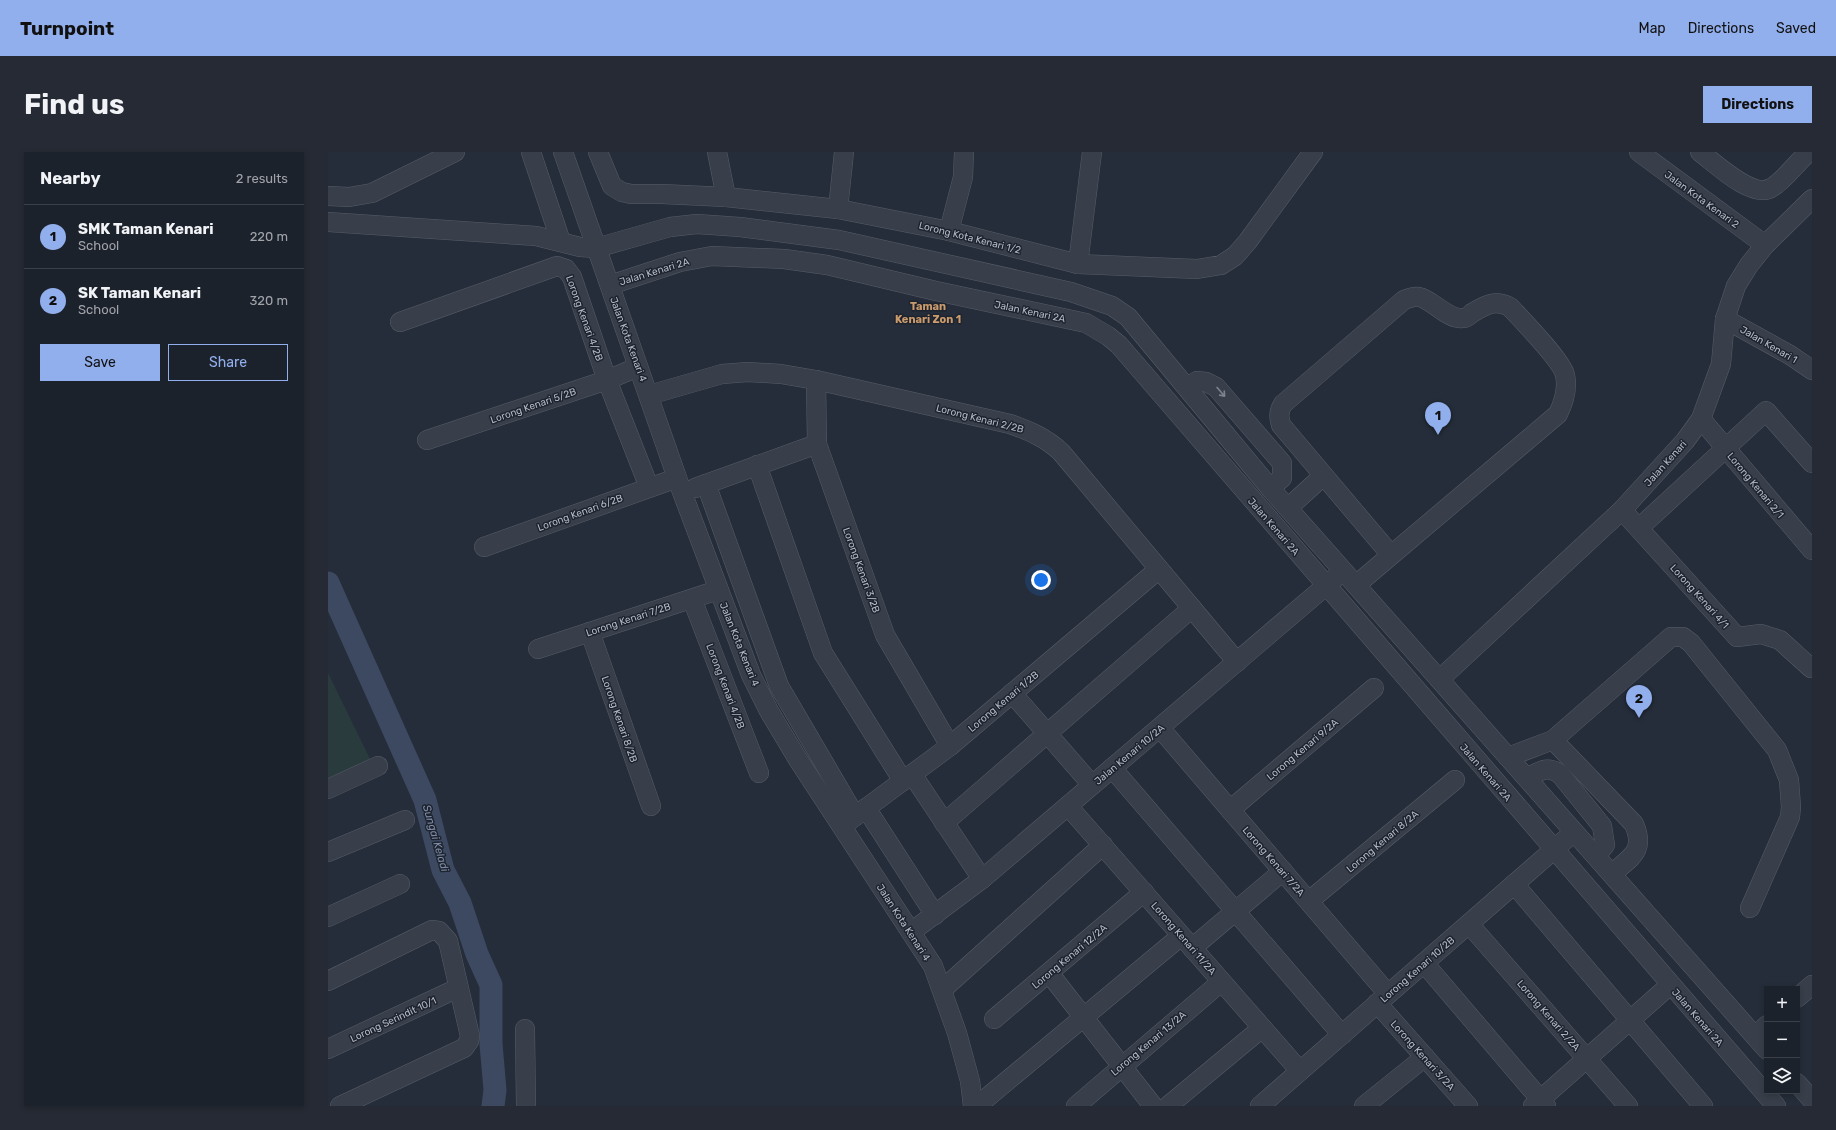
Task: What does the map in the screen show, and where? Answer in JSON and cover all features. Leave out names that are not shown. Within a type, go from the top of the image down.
[{"type":"street","points":[[328,196],[349,197],[372,193],[455,152]]},
{"type":"street","points":[[531,152],[561,242]]},
{"type":"street","name":"Jalan Kota Kenari 4","points":[[563,152],[680,485],[751,675],[769,711],[796,758],[855,816],[911,932],[933,966],[959,1040],[970,1081],[973,1106]]},
{"type":"street","name":"Lorong Kota Kenari 1/2","points":[[598,152],[612,186],[622,192],[632,194],[726,197],[838,209],[949,231],[1078,264],[1197,269],[1221,265],[1235,256],[1248,241],[1313,152]]},
{"type":"street","points":[[717,152],[726,197]]},
{"type":"street","points":[[838,209],[844,152]]},
{"type":"street","points":[[949,231],[962,177],[964,152]]},
{"type":"street","points":[[1078,264],[1092,152]]},
{"type":"street","name":"Jalan Kota Kenari 2","points":[[1638,152],[1765,245]]},
{"type":"street","points":[[1700,152],[1748,187],[1764,191],[1772,188],[1806,153]]},
{"type":"street","name":"Jalan Kenari","points":[[1440,679],[1622,510],[1685,441],[1701,419],[1721,364],[1725,319],[1736,286],[1749,265],[1765,245],[1812,199]]},
{"type":"street","points":[[328,222],[536,236],[596,248],[670,227],[697,224],[740,227],[840,240],[1071,292],[1112,306],[1128,317],[1270,488],[1612,874],[1761,1030],[1764,1040]]},
{"type":"street","name":"Jalan Kenari 2A","points":[[610,285],[680,262],[712,256],[784,260],[827,266],[1086,323],[1108,336],[1119,345],[1553,850],[1776,1106]]},
{"type":"street","points":[[936,291],[943,264]]},
{"type":"street","name":"Lorong Kenari 4/2B","points":[[400,322],[557,266],[562,266],[570,272],[572,277],[607,380],[649,487]]},
{"type":"street","name":"Jalan Kenari 10/2A","points":[[911,932],[982,879],[1326,586],[1350,578],[1391,555],[1558,414],[1563,404],[1566,388],[1564,373],[1558,362],[1510,307],[1501,302],[1487,306],[1464,318],[1445,312],[1421,297],[1414,297],[1404,300],[1283,404],[1280,409],[1279,416],[1282,425],[1324,476]]},
{"type":"street","name":"Jalan Kenari 1","points":[[1725,319],[1790,355],[1812,370]]},
{"type":"street","name":"Lorong Kenari 5/2B","points":[[427,440],[607,380],[638,367]]},
{"type":"street","name":"Lorong Kenari 2/2B","points":[[649,395],[722,374],[741,372],[781,374],[816,380],[1010,424],[1034,432],[1061,452],[1237,662]]},
{"type":"street","name":"Lorong Kenari 3/2B","points":[[816,380],[817,444],[885,634],[950,746]]},
{"type":"street","points":[[1639,528],[1766,411],[1812,463]]},
{"type":"street","name":"Lorong Kenari 2/1","points":[[1701,419],[1812,550]]},
{"type":"street","name":"Lorong Kenari 6/2B","points":[[484,546],[649,487],[706,484],[817,444]]},
{"type":"street","points":[[757,465],[823,653],[908,777],[944,823],[982,879]]},
{"type":"street","points":[[1288,508],[1324,476],[1391,555]]},
{"type":"street","points":[[706,484],[779,686],[855,816],[935,915]]},
{"type":"street","name":"Lorong Kenari 4/1","points":[[1622,510],[1737,637],[1761,634],[1780,640],[1811,668]]},
{"type":"street","name":"Lorong Kenari 1/2B","points":[[855,816],[950,746],[1159,569]]},
{"type":"street","name":"Lorong Kenari 7/2B","points":[[538,650],[718,590]]},
{"type":"street","name":"Lorong Kenari 4/2B","points":[[692,599],[760,774]]},
{"type":"street","points":[[944,823],[1192,608]]},
{"type":"street","name":"Lorong Kenari 8/2B","points":[[590,632],[651,806]]},
{"type":"street","points":[[1508,757],[1553,740],[1671,637],[1683,637],[1691,644],[1777,750],[1788,780],[1791,807],[1790,817],[1750,908]]},
{"type":"street","name":"Lorong Kenari 9/2A","points":[[1230,810],[1374,688]]},
{"type":"street","points":[[1012,693],[1092,785]]},
{"type":"street","name":"Lorong Kenari 7/2A","points":[[1160,728],[1309,901],[1383,999]]},
{"type":"street","points":[[1553,740],[1634,824],[1639,836],[1639,845],[1635,853],[1612,874]]},
{"type":"street","points":[[328,789],[378,766]]},
{"type":"street","points":[[1112,768],[1342,1035]]},
{"type":"street","points":[[1527,778],[1546,768],[1554,769],[1560,774],[1602,826],[1605,844],[1596,856]]},
{"type":"street","name":"Lorong Kenari 8/2A","points":[[1309,901],[1454,780]]},
{"type":"street","name":"Lorong Kenari 11/2A","points":[[1068,806],[1300,1071]]},
{"type":"street","points":[[328,852],[405,820]]},
{"type":"street","name":"Lorong Kenari 10/2B","points":[[1260,1106],[1574,832]]},
{"type":"street","points":[[942,989],[1102,845]]},
{"type":"street","points":[[977,1106],[1083,1017],[1187,942],[1235,912],[1283,871]]},
{"type":"street","points":[[328,917],[400,884]]},
{"type":"street","points":[[1514,884],[1704,1106]]},
{"type":"street","name":"Lorong Kenari 12/2A","points":[[994,1019],[1144,892]]},
{"type":"street","name":"Lorong Kenari 2/2A","points":[[1469,924],[1628,1106]]},
{"type":"street","points":[[328,981],[432,930],[439,931],[448,941],[470,1036],[464,1048],[340,1106]]},
{"type":"street","points":[[1424,963],[1540,1104],[1587,1058],[1670,985]]},
{"type":"street","points":[[1048,973],[1153,1106]]},
{"type":"street","name":"Lorong Kenari 13/2A","points":[[1076,1106],[1221,982]]},
{"type":"street","points":[[1800,995],[1812,985]]},
{"type":"street","name":"Lorong Serindit 10/1","points":[[328,1049],[458,988]]},
{"type":"street","name":"Lorong Kenari 3/2A","points":[[1383,999],[1425,1057],[1468,1106]]},
{"type":"street","points":[[1168,1106],[1262,1028]]},
{"type":"street","points":[[526,1029],[526,1106]]},
{"type":"street","points":[[1364,1106],[1425,1057]]},
{"type":"street","points":[[1800,1087],[1812,1100]]},
{"type":"shaded area","points":[[328,673],[370,759],[328,778]]},
{"type":"waterway","name":"Sungai Keladi","points":[[328,583],[425,800],[443,870],[460,903],[477,954],[491,985],[491,1044],[495,1090],[493,1106]]},
{"type":"place","name":"SMK Taman Kenari","points":[[1438,435]]},
{"type":"place","name":"SK Taman Kenari","points":[[1639,718]]},
{"type":"district","name":"Taman Kenari Zon 1","points":[[928,312]]}]
